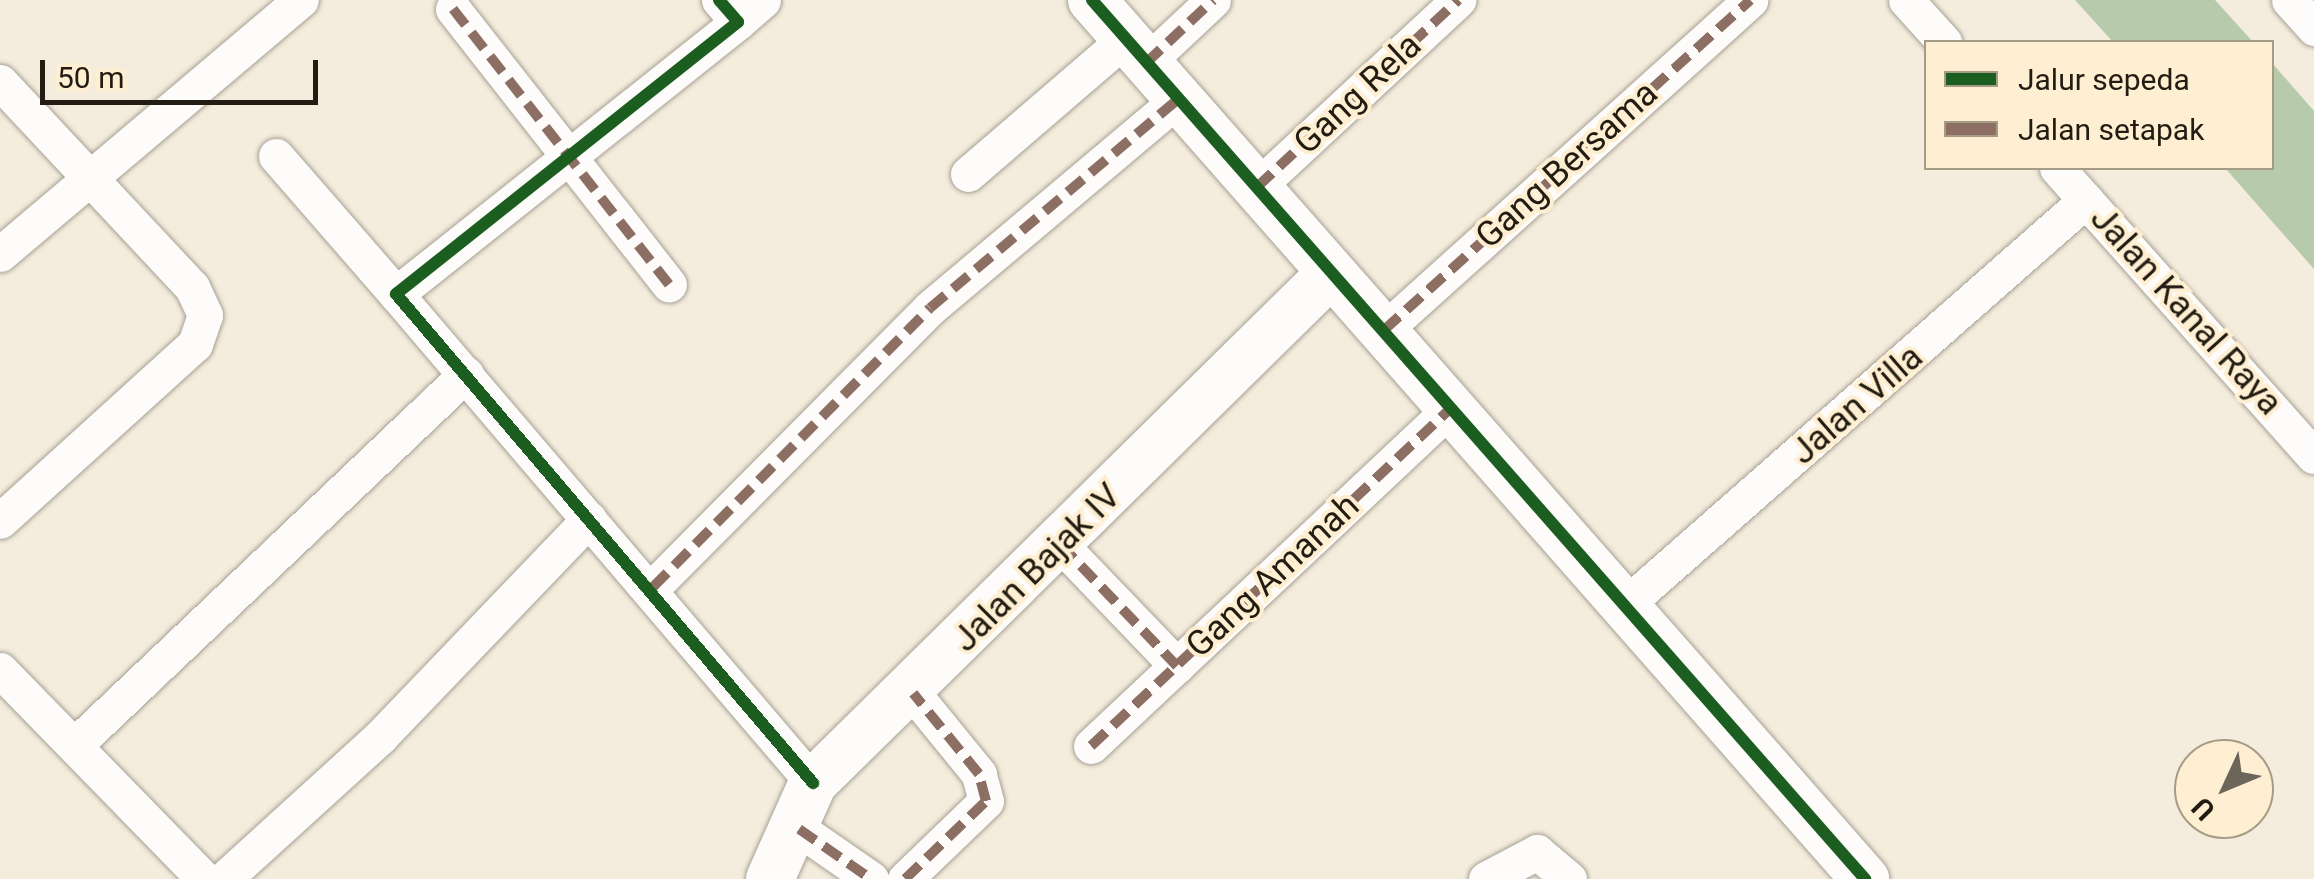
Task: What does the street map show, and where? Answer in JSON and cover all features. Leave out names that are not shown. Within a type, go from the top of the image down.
[{"type":"street","points":[[0,254],[84,177],[301,0]]},
{"type":"street","points":[[1092,0],[1331,273],[1454,406],[1865,879]]},
{"type":"street","points":[[968,174],[1136,51],[1213,0]]},
{"type":"street","name":"Gang Rela","points":[[1257,187],[1458,0]]},
{"type":"street","name":"Gang Bersama","points":[[1384,330],[1750,0]]},
{"type":"street","points":[[1906,0],[1942,40]]},
{"type":"street","points":[[396,294],[573,160],[740,7]]},
{"type":"street","points":[[453,9],[669,284]]},
{"type":"street","points":[[0,82],[84,177],[192,287],[202,332],[0,521]]},
{"type":"street","points":[[653,587],[930,308],[1178,99]]},
{"type":"street","points":[[276,156],[588,519],[653,587],[812,783],[799,830],[770,879]]},
{"type":"street","name":"Jalan Kanal Raya","points":[[2059,170],[2314,456]]},
{"type":"street","name":"Jalan Villa","points":[[1624,606],[2086,200]]},
{"type":"street","name":"Jalan Bajak IV","points":[[812,783],[913,693],[1331,273]]},
{"type":"street","points":[[75,745],[466,374]]},
{"type":"street","name":"Gang Amanah","points":[[1091,746],[1454,406]]},
{"type":"street","points":[[224,879],[380,737],[588,519]]},
{"type":"street","points":[[1060,544],[1177,666]]},
{"type":"street","points":[[0,670],[204,879]]},
{"type":"street","points":[[905,879],[986,801],[979,774],[913,693]]},
{"type":"street","points":[[799,830],[871,879]]},
{"type":"street","points":[[1486,879],[1538,852],[1569,879]]},
{"type":"shaded area","points":[[2075,0],[2215,0],[2251,40],[2111,40]]},
{"type":"shaded area","points":[[2274,65],[2314,111],[2314,269],[2227,170],[2274,170]]},
{"type":"marked path","points":[[1146,63],[1213,0]]},
{"type":"marked path","points":[[1257,187],[1458,0]]},
{"type":"marked path","points":[[1384,330],[1750,0]]},
{"type":"marked path","points":[[453,9],[669,284]]},
{"type":"marked path","points":[[653,587],[930,308],[1178,99]]},
{"type":"marked path","points":[[1091,746],[1454,405]]},
{"type":"marked path","points":[[1060,544],[1177,666]]},
{"type":"marked path","points":[[905,879],[986,801],[979,774],[913,693]]},
{"type":"marked path","points":[[799,829],[871,879]]},
{"type":"cycle path","points":[[719,0],[738,22],[396,294],[813,783]]},
{"type":"cycle path","points":[[1092,0],[1865,879]]}]
